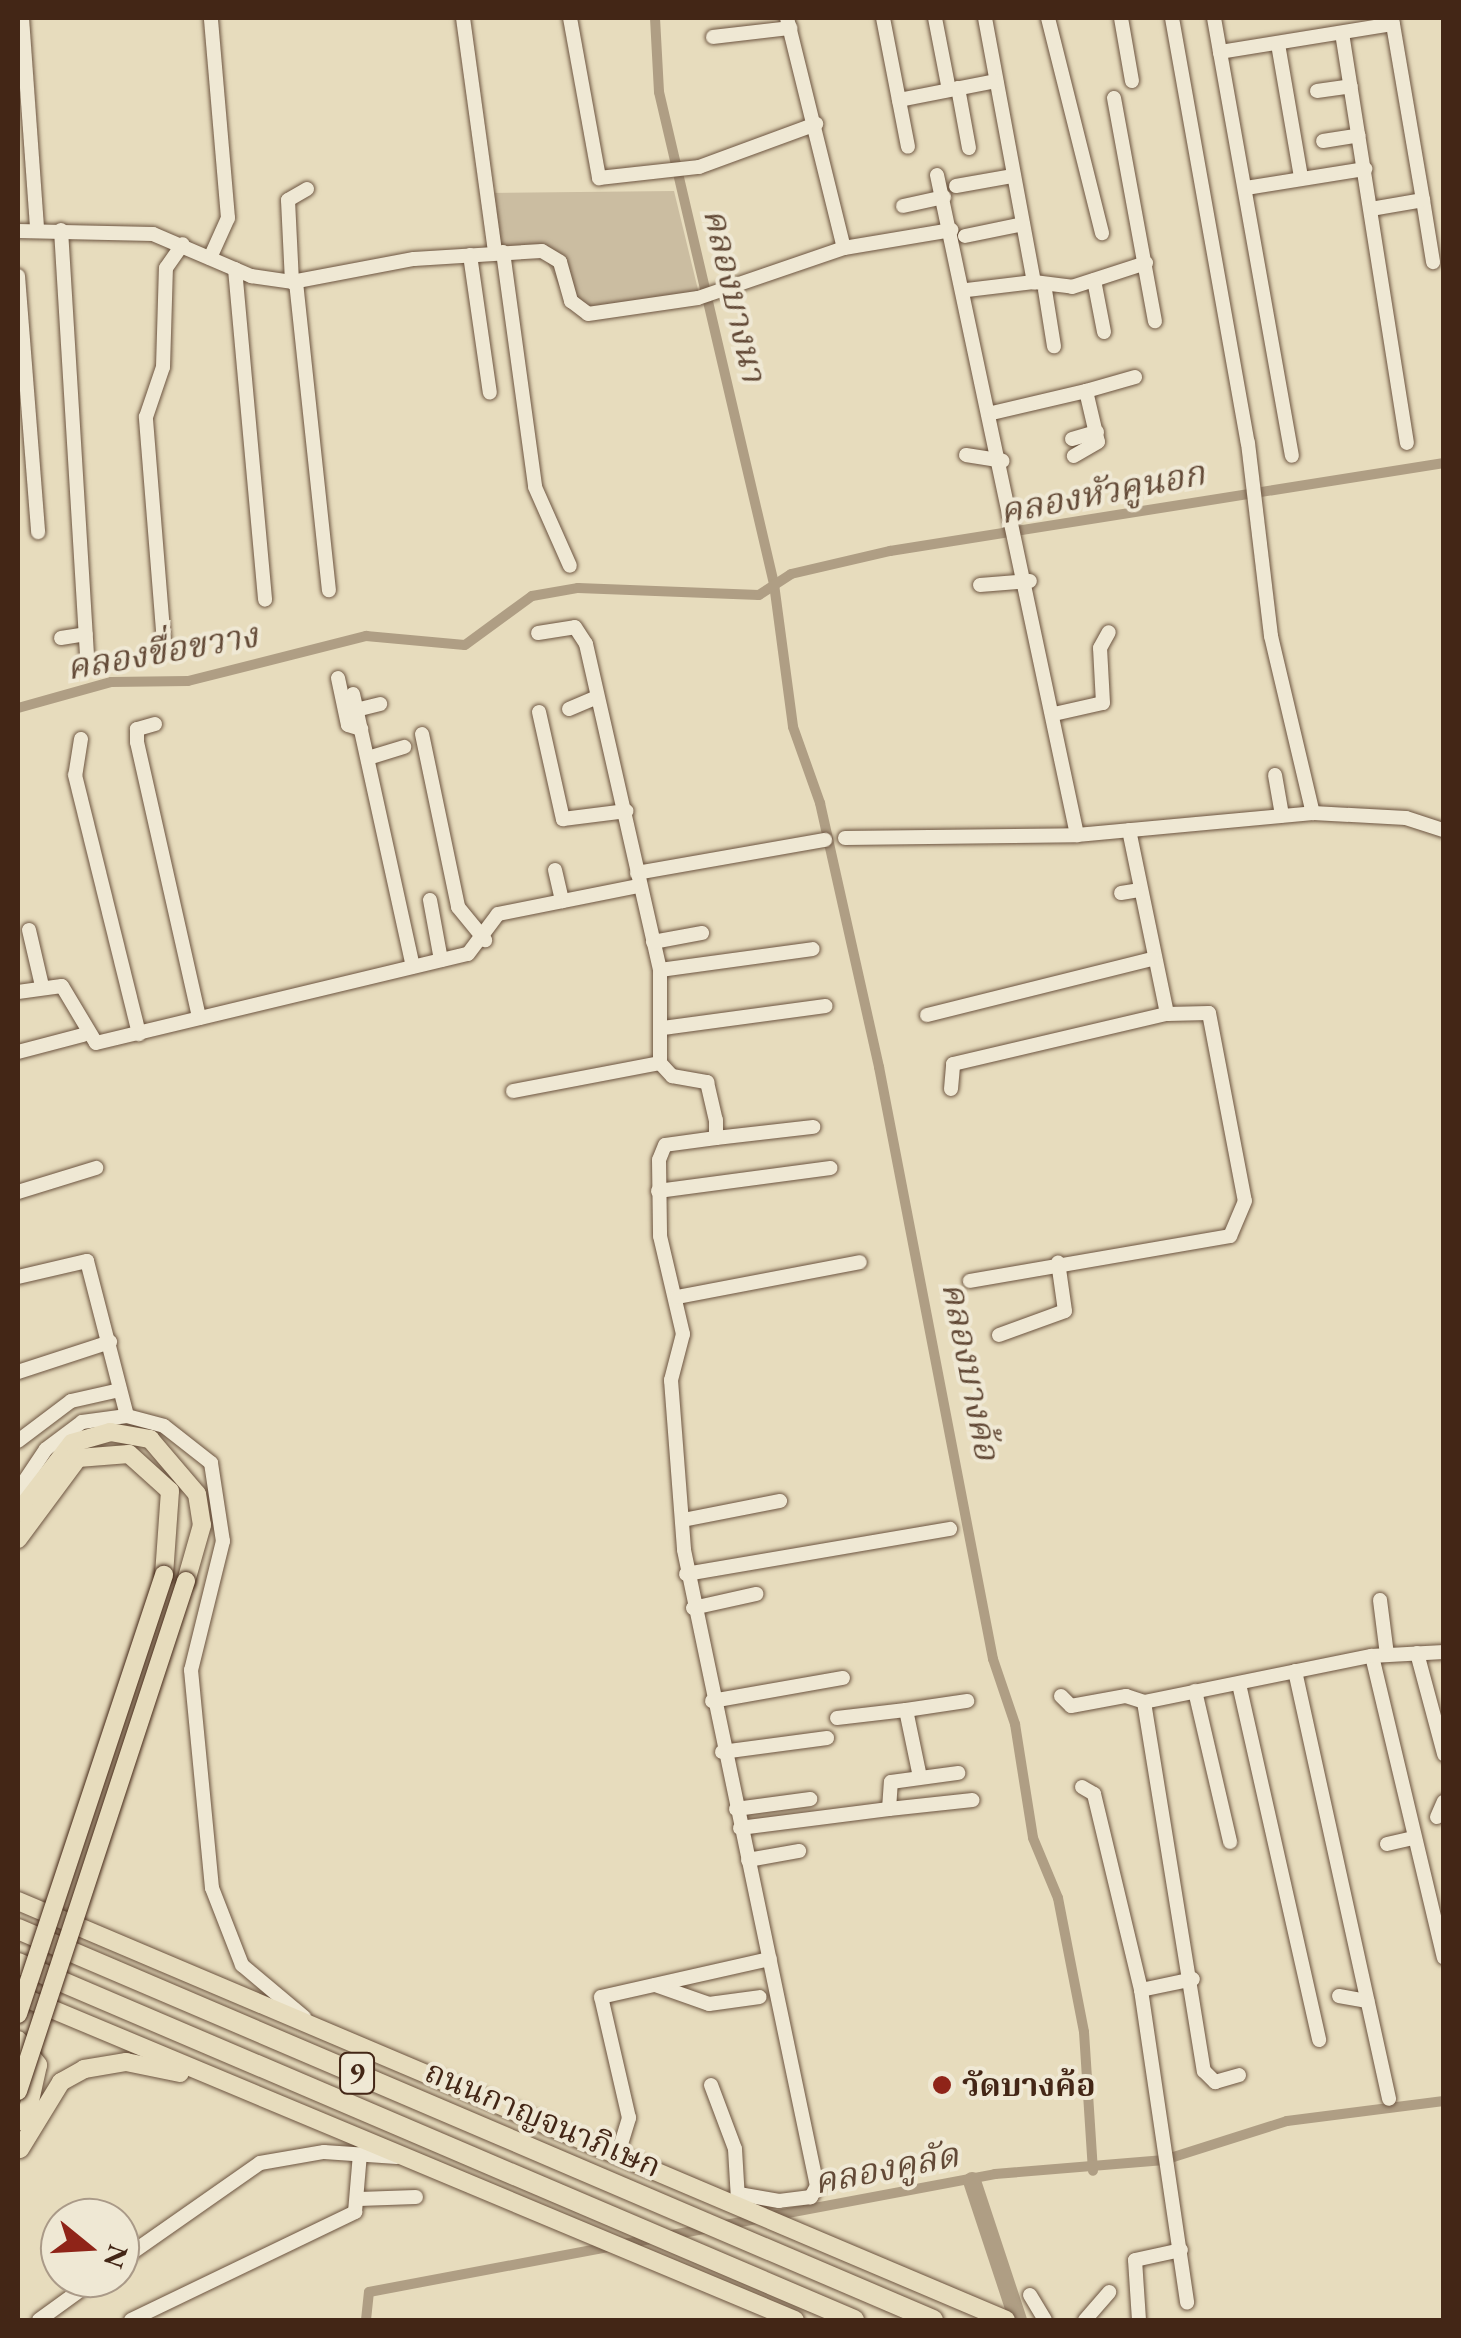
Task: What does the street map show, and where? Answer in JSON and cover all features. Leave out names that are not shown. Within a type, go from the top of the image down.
[{"type":"highway","name":"ถนนกาญจนาภิเษก","points":[[18,1929],[932,2320]]},
{"type":"highway","name":"ถนนกาญจนาภิเษก","points":[[18,1964],[639,2225],[854,2320]]},
{"type":"main road","points":[[18,1513],[72,1443],[110,1432],[150,1439],[197,1494],[202,1525],[18,2091]]},
{"type":"main road","points":[[18,1539],[78,1458],[129,1454],[170,1491],[164,1574],[18,2014]]},
{"type":"main road","points":[[18,1899],[741,2203],[1006,2320]]},
{"type":"main road","points":[[18,1995],[795,2320]]},
{"type":"main road","points":[[18,2040],[38,2064],[19,2152]]},
{"type":"main road","points":[[19,2152],[61,2082],[104,2063],[228,2085]]},
{"type":"street","points":[[22,18],[37,229]]},
{"type":"street","points":[[210,258],[228,218],[211,18]]},
{"type":"street","points":[[463,18],[535,487],[570,566]]},
{"type":"street","points":[[570,18],[594,176],[672,173],[699,167],[816,124]]},
{"type":"street","points":[[884,18],[908,147]]},
{"type":"street","points":[[935,18],[969,148]]},
{"type":"street","points":[[985,18],[1023,224],[1054,346]]},
{"type":"street","points":[[1048,18],[1102,233]]},
{"type":"street","points":[[1121,18],[1132,81]]},
{"type":"street","points":[[1172,18],[1253,472],[1271,636],[1313,813]]},
{"type":"street","points":[[1214,18],[1292,456]]},
{"type":"street","points":[[1220,52],[1342,34],[1392,20],[1433,262]]},
{"type":"street","points":[[713,37],[788,23],[844,248]]},
{"type":"street","points":[[1342,34],[1407,443]]},
{"type":"street","points":[[1278,44],[1301,177]]},
{"type":"street","points":[[899,100],[996,80]]},
{"type":"street","points":[[1317,91],[1351,86]]},
{"type":"street","points":[[1114,98],[1155,322]]},
{"type":"street","points":[[1323,141],[1359,135]]},
{"type":"street","points":[[1246,188],[1364,169]]},
{"type":"street","points":[[937,175],[950,192],[992,413],[1030,580],[1076,835]]},
{"type":"street","points":[[903,206],[1013,176]]},
{"type":"street","points":[[307,189],[288,200],[329,590]]},
{"type":"street","points":[[1371,209],[1423,200]]},
{"type":"street","points":[[18,231],[61,230],[183,244],[235,269],[294,282],[499,252],[556,257],[582,312],[698,298],[844,248],[1023,224]]},
{"type":"street","points":[[61,230],[87,657]]},
{"type":"street","points":[[164,644],[146,418],[163,368],[166,268],[183,244]]},
{"type":"street","points":[[470,255],[490,393]]},
{"type":"street","points":[[967,290],[1094,280],[1146,263]]},
{"type":"street","points":[[235,269],[265,600]]},
{"type":"street","points":[[18,276],[22,415],[38,532]]},
{"type":"street","points":[[1094,280],[1104,332]]},
{"type":"street","points":[[992,413],[1135,377]]},
{"type":"street","points":[[1074,456],[1096,446],[1097,432],[1086,391]]},
{"type":"street","points":[[1072,439],[1097,432]]},
{"type":"street","points":[[966,455],[1003,461]]},
{"type":"street","points":[[980,586],[1030,580]]},
{"type":"street","points":[[538,633],[578,629],[626,811],[660,970],[660,1063],[672,1076],[707,1082],[716,1138]]},
{"type":"street","points":[[1054,714],[1104,703],[1100,648],[1109,632]]},
{"type":"street","points":[[61,638],[86,634]]},
{"type":"street","points":[[338,678],[348,724],[361,729]]},
{"type":"street","points":[[353,694],[413,966]]},
{"type":"street","points":[[570,709],[597,697]]},
{"type":"street","points":[[356,710],[380,704]]},
{"type":"street","points":[[540,712],[563,820],[626,811]]},
{"type":"street","points":[[155,724],[138,729],[137,742],[198,1018]]},
{"type":"street","points":[[422,734],[458,907],[485,940]]},
{"type":"street","points":[[81,739],[74,774],[139,1034]]},
{"type":"street","points":[[368,758],[404,747]]},
{"type":"street","points":[[1275,775],[1282,815]]},
{"type":"street","points":[[845,838],[1076,835],[1313,813],[1406,818],[1444,830]]},
{"type":"street","points":[[1129,830],[1152,958],[1167,1014]]},
{"type":"street","points":[[18,992],[42,986],[65,988],[84,1035],[96,1043],[441,960],[485,940],[498,914],[638,879],[825,840]]},
{"type":"street","points":[[554,870],[562,901]]},
{"type":"street","points":[[1121,893],[1139,890]]},
{"type":"street","points":[[430,900],[441,960]]},
{"type":"street","points":[[29,930],[42,986]]},
{"type":"street","points":[[653,942],[702,933]]},
{"type":"street","points":[[660,970],[813,949]]},
{"type":"street","points":[[927,1016],[1152,958]]},
{"type":"street","points":[[663,1028],[826,1006]]},
{"type":"street","points":[[950,1090],[953,1064],[1167,1014],[1212,1016],[1243,1186],[1240,1228],[970,1281]]},
{"type":"street","points":[[18,1052],[84,1035]]},
{"type":"street","points":[[514,1091],[660,1063]]},
{"type":"street","points":[[711,2086],[741,2203],[811,2197],[817,2186],[686,1574],[672,1393],[684,1344],[658,1191],[665,1145],[813,1127]]},
{"type":"street","points":[[18,1192],[96,1168]]},
{"type":"street","points":[[658,1191],[830,1168]]},
{"type":"street","points":[[18,1278],[88,1260],[127,1416]]},
{"type":"street","points":[[677,1297],[860,1262]]},
{"type":"street","points":[[999,1335],[1065,1311],[1058,1262]]},
{"type":"street","points":[[18,1372],[110,1342]]},
{"type":"street","points":[[18,1441],[70,1401],[120,1390]]},
{"type":"street","points":[[18,1491],[64,1430],[127,1416],[197,1444],[222,1494],[223,1541],[191,1670],[212,1888],[242,1965],[316,2025]]},
{"type":"street","points":[[683,1520],[780,1501]]},
{"type":"street","points":[[686,1574],[950,1529]]},
{"type":"street","points":[[694,1608],[756,1594]]},
{"type":"street","points":[[1380,1600],[1380,1656],[1414,1838],[1444,1958]]},
{"type":"street","points":[[1061,1696],[1063,1705],[1126,1696],[1144,1702],[1380,1656],[1444,1652]]},
{"type":"street","points":[[1417,1653],[1444,1754]]},
{"type":"street","points":[[1295,1671],[1389,2099]]},
{"type":"street","points":[[712,1701],[844,1678]]},
{"type":"street","points":[[1239,1684],[1319,2040]]},
{"type":"street","points":[[1196,1692],[1230,1842]]},
{"type":"street","points":[[836,1718],[967,1701]]},
{"type":"street","points":[[1144,1702],[1207,2078],[1239,2076]]},
{"type":"street","points":[[906,1710],[920,1777]]},
{"type":"street","points":[[722,1752],[827,1738]]},
{"type":"street","points":[[889,1809],[889,1784],[958,1773]]},
{"type":"street","points":[[1082,1787],[1094,1794],[1141,1990],[1168,2148],[1187,2304]]},
{"type":"street","points":[[736,1809],[810,1799]]},
{"type":"street","points":[[740,1828],[973,1800]]},
{"type":"street","points":[[1438,1817],[1444,1802]]},
{"type":"street","points":[[1387,1844],[1414,1838]]},
{"type":"street","points":[[748,1860],[800,1850]]},
{"type":"street","points":[[618,2154],[630,2118],[599,2000],[770,1959]]},
{"type":"street","points":[[1141,1990],[1193,1979]]},
{"type":"street","points":[[655,1986],[709,2004],[760,1997]]},
{"type":"street","points":[[1339,1996],[1368,2001]]},
{"type":"street","points":[[140,2247],[260,2163],[360,2154],[398,2157]]},
{"type":"street","points":[[131,2320],[343,2220],[360,2199],[360,2154]]},
{"type":"street","points":[[360,2199],[416,2197]]},
{"type":"street","points":[[1139,2320],[1135,2260],[1181,2250]]},
{"type":"street","points":[[1085,2320],[1109,2292]]},
{"type":"street","points":[[1030,2295],[1045,2320]]},
{"type":"street","points":[[44,2319],[71,2298]]},
{"type":"shaded area","points":[[674,191],[700,298],[587,317],[568,305],[546,260],[490,256],[483,193]]},
{"type":"waterway","name":"คลองบางค้อ","points":[[655,18],[659,92],[774,584],[793,727],[820,803],[879,1067],[993,1659],[1015,1724],[1033,1838],[1058,1898],[1084,2032],[1093,2171]]},
{"type":"waterway","name":"คลองขื่อขวาง","points":[[18,708],[111,682],[188,681],[366,636],[465,645],[532,596],[578,588],[759,595],[791,574],[890,551],[1444,463]]},
{"type":"waterway","name":"คลองคูลัด","points":[[366,2320],[369,2292],[995,2174],[1164,2160],[1287,2121],[1444,2101]]},
{"type":"waterway","name":"คลองบางค้อ","points":[[972,2181],[1018,2320]]},
{"type":"place","name":"วัดบางค้อ","points":[[942,2085]]},
{"type":"water label","name":"คลองบางนา","points":[[735,295]]},
{"type":"water label","name":"คลองหัวคูนอก","points":[[1102,492]]}]
